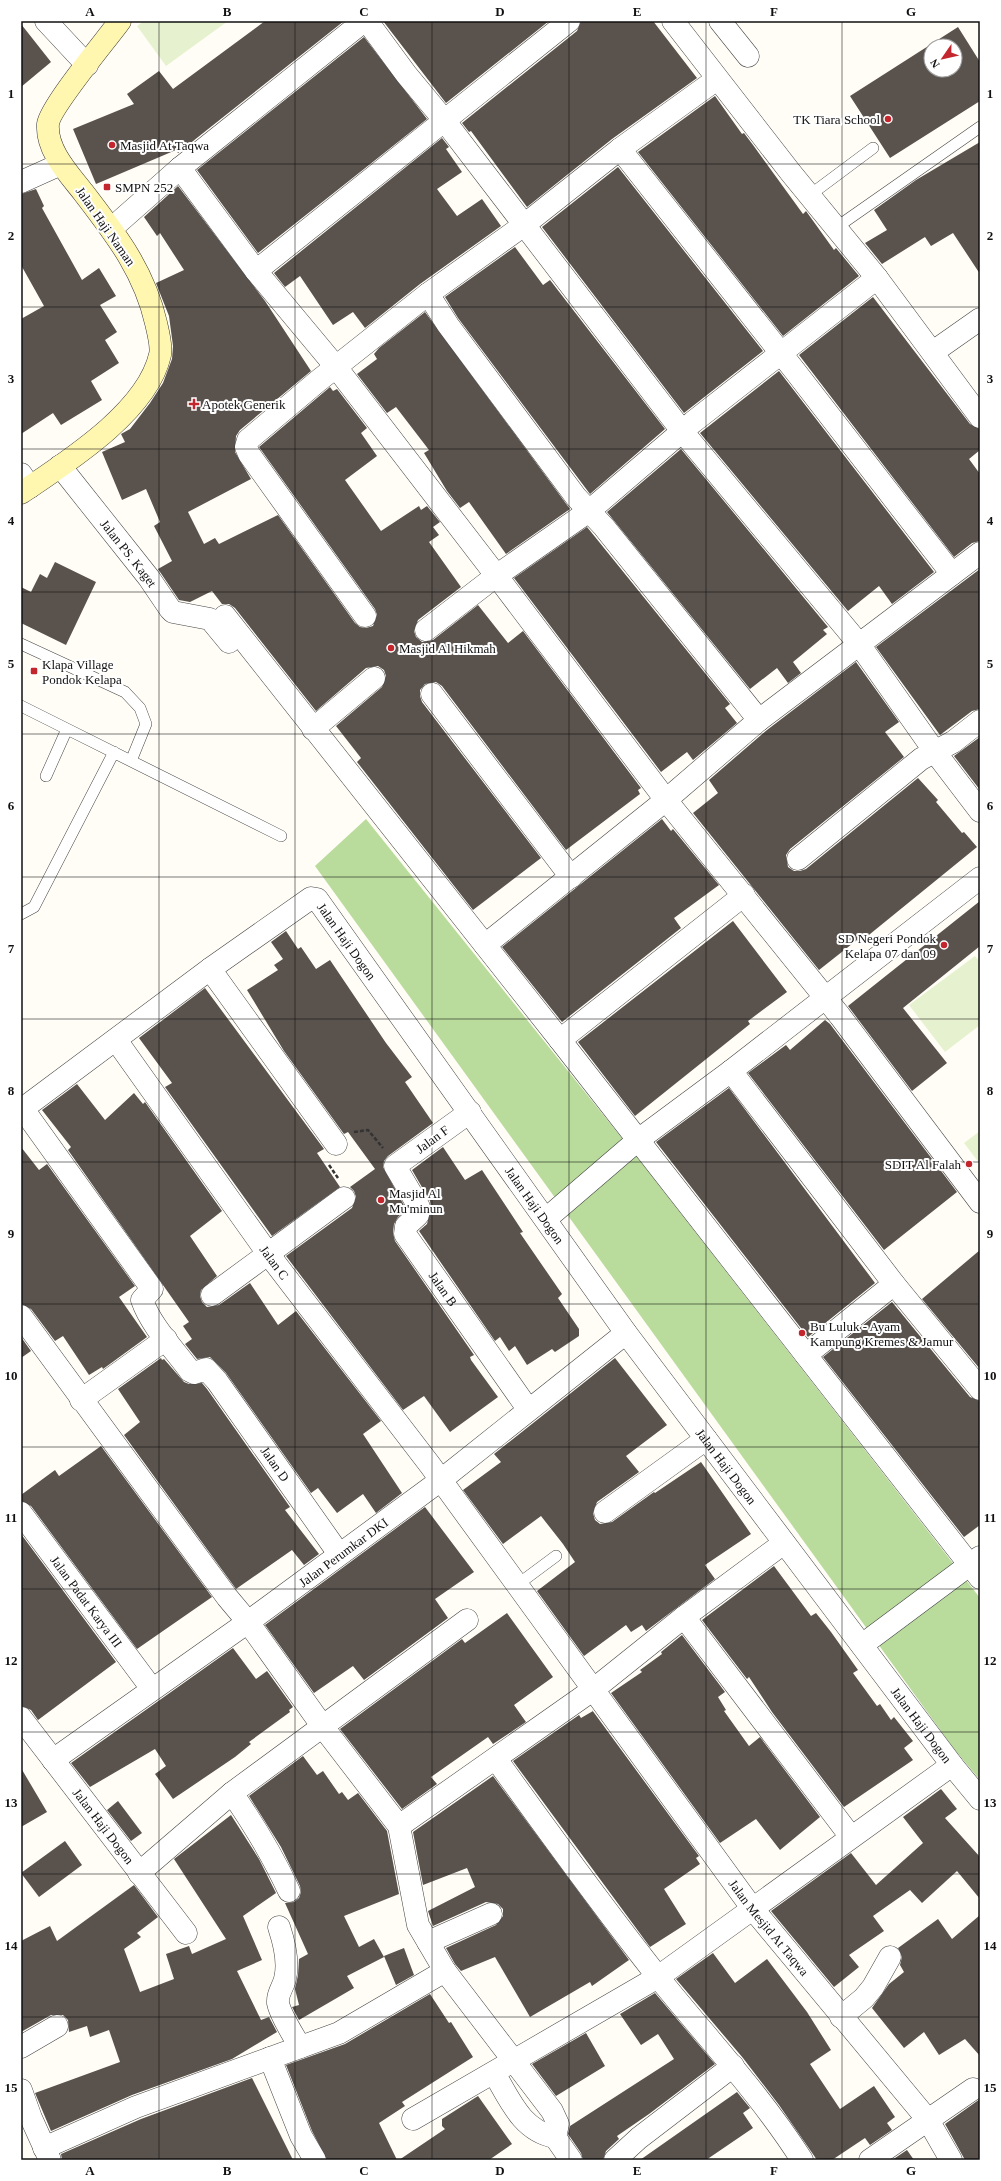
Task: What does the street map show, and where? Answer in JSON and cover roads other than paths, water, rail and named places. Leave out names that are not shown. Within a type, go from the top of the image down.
[{"type":"street","points":[[46,21],[87,64]]},
{"type":"street","name":"Jalan Haji Naman","points":[[24,485],[60,466],[103,434],[121,417],[139,396],[152,376],[160,354],[158,331],[146,289],[137,269],[111,228],[61,164],[49,136],[50,115],[120,21]]},
{"type":"street","points":[[111,228],[180,168],[365,21],[444,120],[682,431],[859,644],[935,752],[980,811]]},
{"type":"street","points":[[256,271],[569,21]]},
{"type":"street","points":[[673,21],[877,278],[980,417]]},
{"type":"street","points":[[720,21],[748,56]]},
{"type":"street","points":[[364,616],[249,454],[246,447],[248,440],[336,367],[428,294],[524,225],[620,149],[717,78]]},
{"type":"street","points":[[620,149],[952,574]]},
{"type":"street","points":[[21,182],[61,164]]},
{"type":"street","points":[[180,168],[256,271],[336,367],[666,800],[744,895],[825,998],[980,1202]]},
{"type":"street","points":[[426,630],[496,576],[589,511],[682,431],[780,352],[877,278]]},
{"type":"street","points":[[428,294],[448,325],[576,497],[604,527],[759,720]]},
{"type":"street","points":[[932,352],[980,319]]},
{"type":"street","name":"Jalan PS. Kaget","points":[[60,466],[149,578],[173,612],[218,618],[309,734]]},
{"type":"street","points":[[485,945],[666,800],[759,720],[980,553]]},
{"type":"street","points":[[374,678],[309,734],[485,945],[806,1355],[977,1566],[862,1645]]},
{"type":"street","points":[[432,694],[571,877]]},
{"type":"street","points":[[798,859],[921,759],[954,742],[980,721]]},
{"type":"street","points":[[546,1219],[638,1140],[731,1071],[980,878]]},
{"type":"street","points":[[560,1040],[744,895]]},
{"type":"street","name":"Jalan Haji Dogon","points":[[22,1110],[210,969],[311,898],[315,898],[470,1112],[626,1333],[952,1765],[980,1799]]},
{"type":"street","points":[[210,969],[336,1144]]},
{"type":"street","name":"Jalan C","points":[[116,1040],[269,1255],[441,1480],[517,1585]]},
{"type":"street","points":[[731,1071],[894,1284],[980,1389]]},
{"type":"street","points":[[22,1110],[152,1290],[142,1300],[145,1310],[166,1339],[81,1400]]},
{"type":"street","name":"Jalan F","points":[[395,1166],[470,1112]]},
{"type":"street","name":"Jalan B","points":[[395,1166],[419,1207],[418,1215],[406,1226],[405,1234],[528,1408]]},
{"type":"street","points":[[212,1295],[269,1255],[344,1198]]},
{"type":"street","points":[[806,1355],[894,1284]]},
{"type":"street","points":[[21,1316],[227,1598],[248,1622],[323,1727],[400,1826],[418,1925],[445,1971],[552,2112],[558,2124],[555,2138]]},
{"type":"street","name":"Jalan Perumkar DKI","points":[[52,1760],[248,1622],[441,1480],[528,1408],[626,1333]]},
{"type":"street","name":"Jalan D","points":[[166,1339],[190,1371],[194,1373],[206,1369],[211,1374],[339,1554]]},
{"type":"street","points":[[605,1512],[706,1440]]},
{"type":"street","name":"Jalan Padat Karya III","points":[[21,1513],[152,1689]]},
{"type":"street","points":[[400,1826],[594,1689],[684,1617],[784,1543]]},
{"type":"street","name":"Jalan Mesjid At Taqwa","points":[[517,1585],[752,1908],[928,2120],[951,2160]]},
{"type":"street","points":[[684,1617],[851,1837]]},
{"type":"street","points":[[139,1873],[232,1794],[467,1620]]},
{"type":"street","name":"Jalan Haji Dogon","points":[[21,1718],[28,1739],[52,1760],[186,1933]]},
{"type":"street","points":[[496,1759],[588,1886],[658,1977],[777,2121],[802,2160]]},
{"type":"street","points":[[413,2119],[658,1977],[952,1765]]},
{"type":"street","points":[[232,1794],[253,1823],[289,1891]]},
{"type":"street","points":[[428,1942],[491,1914]]},
{"type":"street","points":[[279,1927],[283,1941],[286,1966],[285,1979],[278,1995],[278,2005],[300,2047]]},
{"type":"street","points":[[841,2017],[864,1998],[873,1987],[890,1957]]},
{"type":"street","points":[[21,2090],[26,2120],[47,2154],[136,2106],[339,2033],[445,1971]]},
{"type":"street","points":[[21,2047],[57,2026]]},
{"type":"street","points":[[270,2058],[301,2136],[315,2160]]},
{"type":"street","points":[[616,2160],[639,2138],[733,2066]]},
{"type":"street","points":[[494,2073],[525,2123],[543,2135],[555,2138],[571,2160]]},
{"type":"street","points":[[870,2160],[973,2089]]},
{"type":"lane","points":[[837,227],[980,127]]},
{"type":"lane","points":[[810,195],[872,148]]},
{"type":"lane","points":[[21,644],[124,692],[140,708],[146,724],[131,761]]},
{"type":"lane","points":[[21,706],[281,836]]},
{"type":"lane","points":[[46,776],[67,729]]},
{"type":"lane","points":[[21,914],[34,907],[114,752]]},
{"type":"lane","points":[[517,1585],[556,1556]]},
{"type":"place","name":"TK Tiara School","points":[[888,119]]},
{"type":"place","name":"Masjid At Taqwa","points":[[112,145]]},
{"type":"place","name":"SMPN 252","points":[[107,187]]},
{"type":"place","name":"Apotek Generik","points":[[194,404]]},
{"type":"place","name":"Masjid Al Hikmah","points":[[391,648]]},
{"type":"place","name":"Klapa Village Pondok Kelapa","points":[[34,671]]},
{"type":"place","name":"SD Negeri Pondok Kelapa 07 dan 09","points":[[944,945]]},
{"type":"place","name":"SDIT Al Falah","points":[[969,1164]]},
{"type":"place","name":"Masjid Al Mu'minun","points":[[381,1200]]},
{"type":"place","name":"Bu Luluk - Ayam Kampung Kremes & Jamur","points":[[802,1333]]}]
